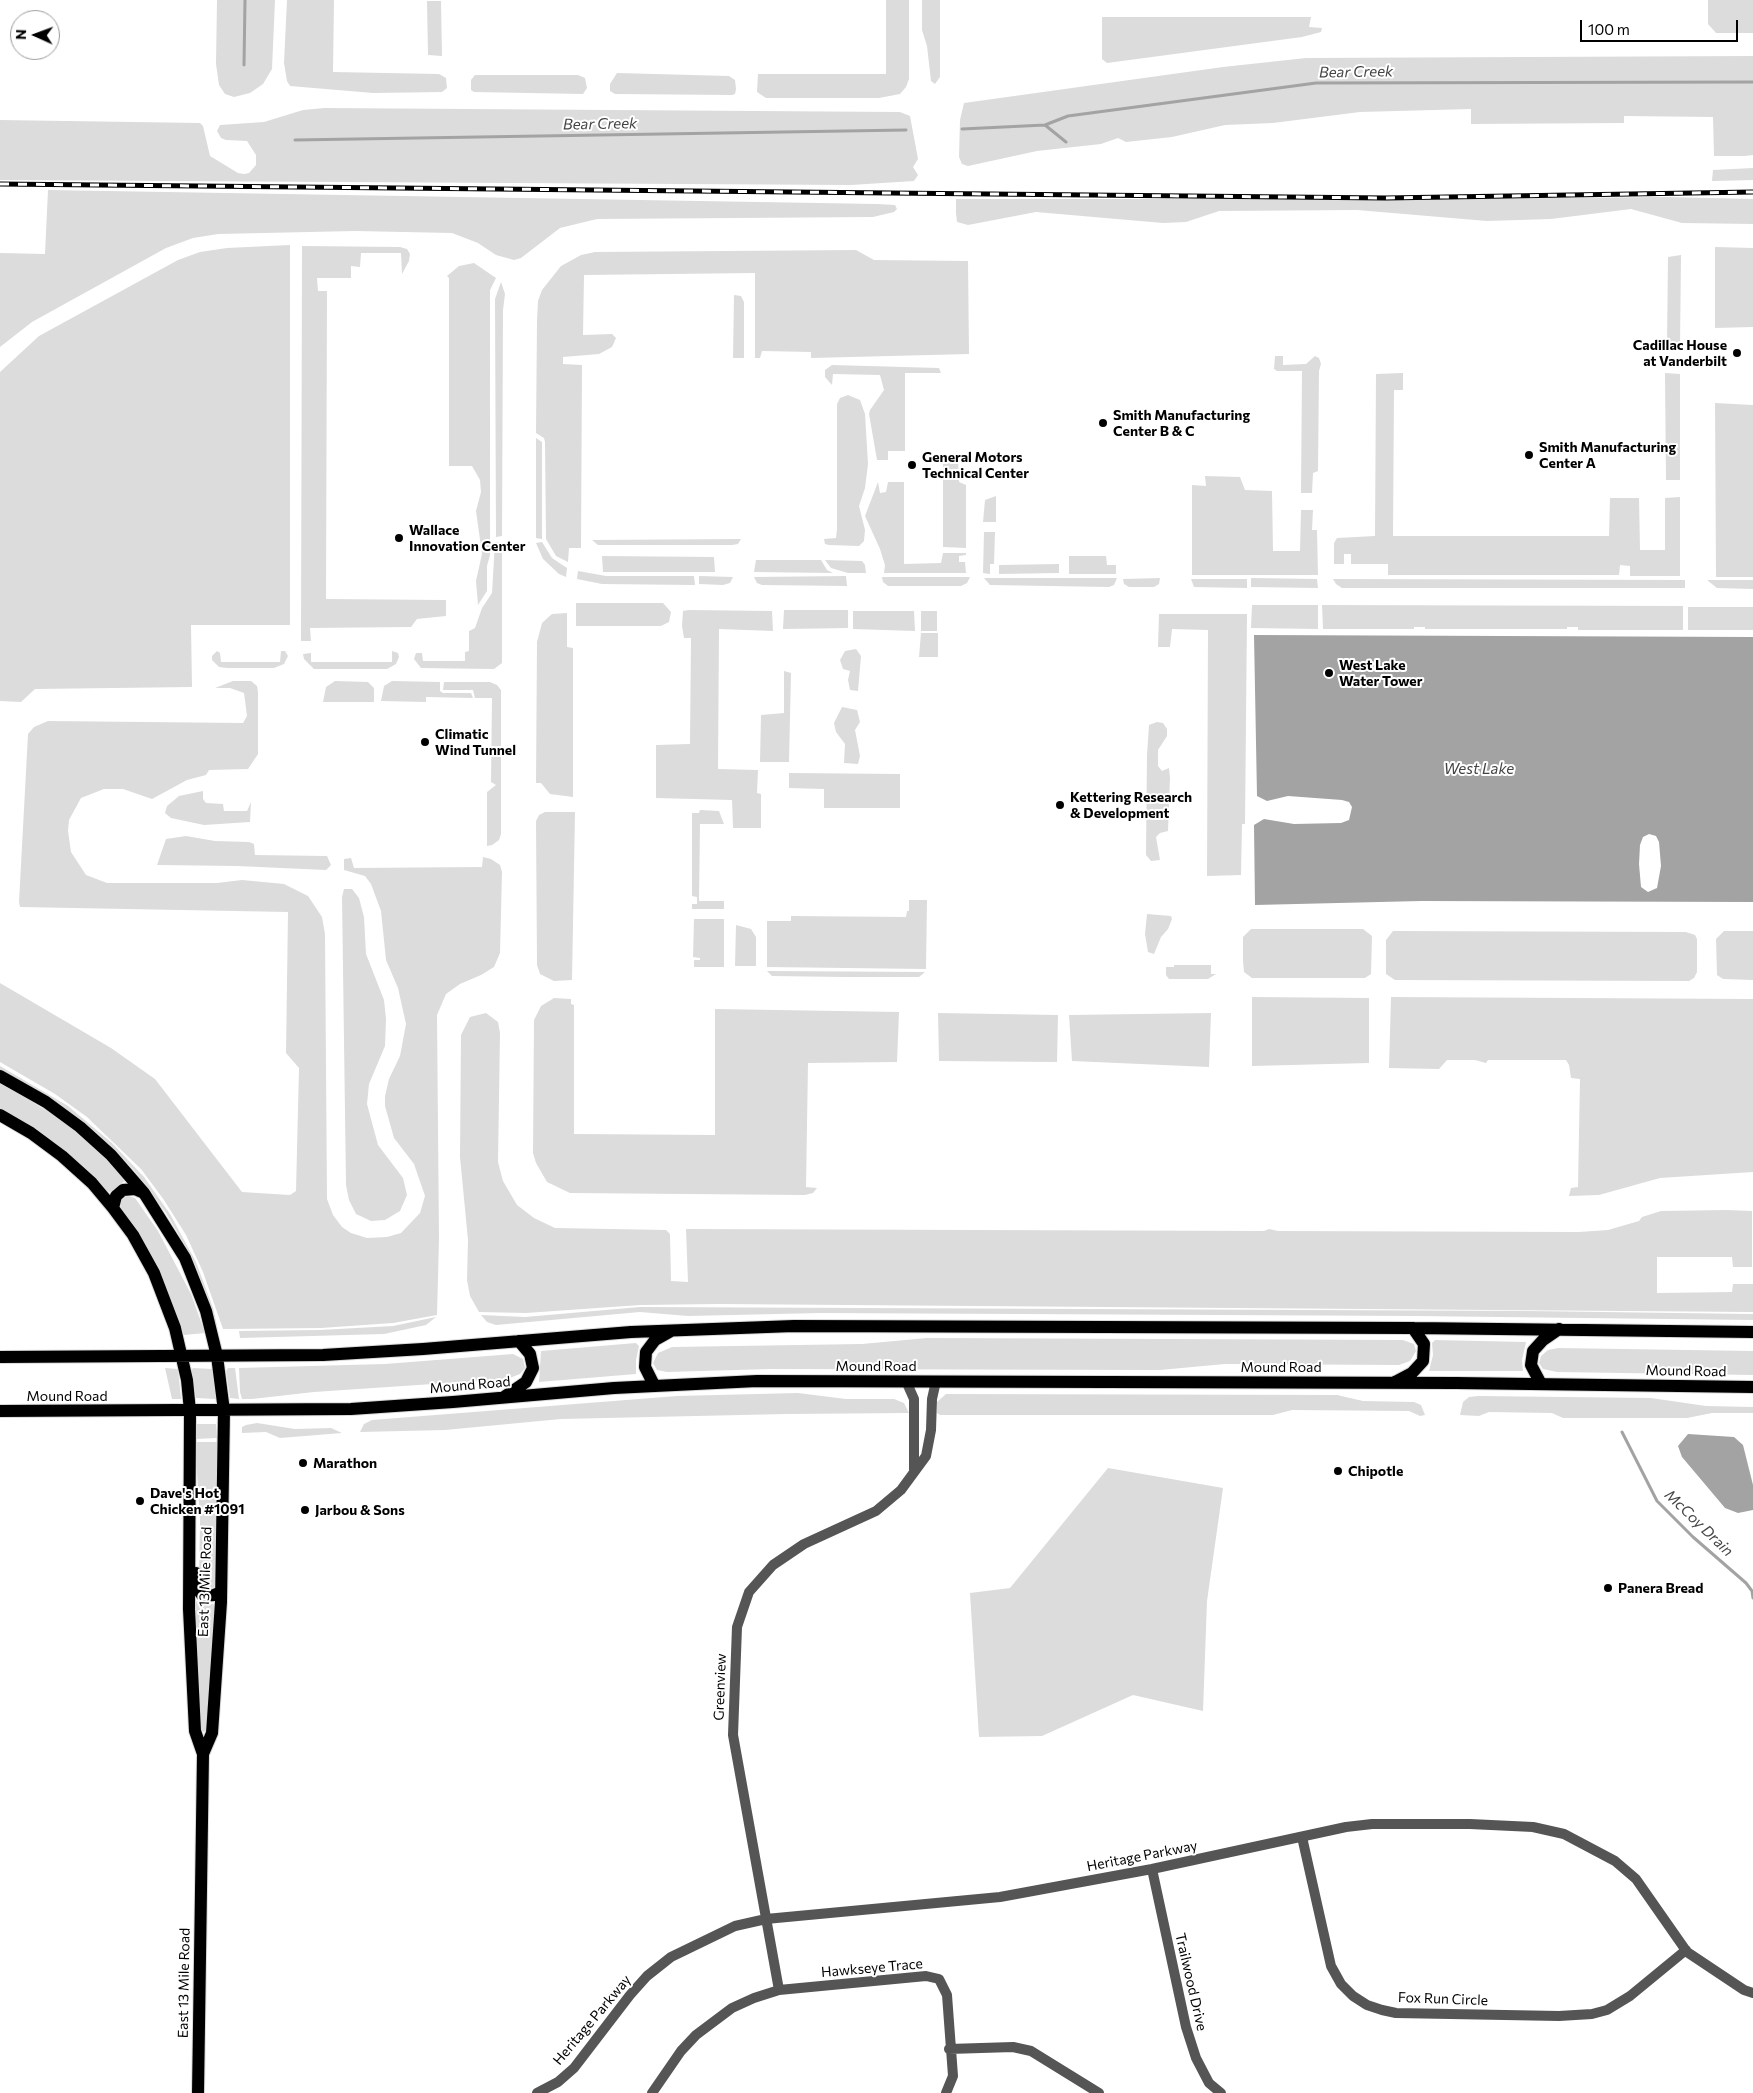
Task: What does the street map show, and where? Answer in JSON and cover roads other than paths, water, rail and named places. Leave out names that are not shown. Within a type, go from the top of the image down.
[{"type":"main road","name":"East 13 Mile Road","points":[[0,1076],[46,1102],[80,1127],[111,1155],[144,1193],[185,1258],[204,1306],[217,1356],[224,1411],[221,1592],[212,1732],[203,1754]]},
{"type":"main road","name":"East 13 Mile Road","points":[[0,1115],[31,1133],[62,1156],[92,1183],[113,1208],[133,1235],[154,1272],[170,1311],[182,1356],[190,1411],[189,1609],[195,1731],[203,1754],[198,2093]]},
{"type":"main road","points":[[113,1208],[116,1196],[123,1190],[134,1189],[144,1193]]},
{"type":"main road","points":[[0,1357],[369,1353],[676,1329],[794,1326],[1413,1328],[1753,1332]]},
{"type":"main road","points":[[1393,1383],[1412,1373],[1423,1361],[1424,1344],[1413,1328]]},
{"type":"main road","points":[[654,1385],[645,1366],[646,1352],[655,1340],[676,1329]]},
{"type":"main road","points":[[1541,1384],[1531,1365],[1533,1351],[1543,1340],[1559,1330]]},
{"type":"main road","points":[[502,1398],[526,1382],[533,1368],[530,1354],[519,1341]]},
{"type":"main road","name":"Mound Road","points":[[0,1412],[224,1411],[351,1408],[654,1385],[757,1381],[1393,1383],[1753,1387]]},
{"type":"main road","points":[[189,1526],[196,1531],[196,1587],[199,1593],[209,1596],[221,1592]]},
{"type":"street","points":[[906,1381],[914,1399],[914,1470]]},
{"type":"street","name":"Greenview","points":[[779,1990],[733,1735],[737,1627],[749,1592],[772,1565],[804,1544],[864,1517],[886,1504],[901,1490],[926,1456],[931,1430],[932,1399],[936,1381]]},
{"type":"street","name":"Heritage Parkway","points":[[537,2093],[558,2082],[574,2068],[630,1995],[647,1976],[671,1957],[735,1926],[766,1919],[1000,1897],[1152,1869],[1372,1824],[1524,1827],[1564,1834],[1615,1861],[1636,1879],[1686,1950],[1744,1990],[1753,1993]]},
{"type":"street","name":"Fox Run Circle","points":[[1302,1837],[1324,1942],[1331,1966],[1341,1984],[1353,1996],[1368,2005],[1382,2010],[1406,2013],[1592,2014],[1607,2010],[1630,1996],[1686,1950]]},
{"type":"street","name":"Trailwood Drive","points":[[1152,1869],[1186,2027],[1196,2058],[1209,2083],[1221,2093]]},
{"type":"street","name":"Hawkseye Trace","points":[[779,1990],[926,1976],[939,1979],[947,1995],[949,2049],[953,2076],[946,2093]]},
{"type":"street","points":[[652,2093],[681,2050],[712,2022],[732,2008],[779,1990]]},
{"type":"street","points":[[949,2049],[1013,2047],[1031,2051],[1099,2093]]},
{"type":"water","name":"West Lake","points":[[1254,635],[1753,637],[1753,902],[1421,901],[1255,905],[1254,825],[1264,819],[1294,824],[1341,823],[1349,820],[1352,807],[1349,802],[1342,800],[1288,796],[1267,801],[1257,796]],"holes":[[[1649,834],[1656,836],[1659,842],[1661,866],[1657,888],[1648,892],[1641,887],[1640,845],[1643,837]]]},
{"type":"water","points":[[1688,1434],[1734,1437],[1743,1445],[1753,1485],[1753,1510],[1738,1513],[1725,1508],[1682,1457],[1678,1446]]},
{"type":"waterway","name":"Bear Creek","points":[[244,65],[245,0]]},
{"type":"waterway","name":"Bear Creek","points":[[962,129],[1045,125],[1068,116],[1316,83],[1753,82]]},
{"type":"waterway","name":"McCoy Drain","points":[[1045,125],[1066,142]]},
{"type":"waterway","name":"Bear Creek","points":[[295,140],[906,130]]},
{"type":"waterway","name":"McCoy Drain","points":[[1622,1432],[1657,1501],[1693,1537],[1746,1583],[1752,1591],[1753,1598]]},
{"type":"railway","points":[[0,184],[1386,198],[1753,192]]},
{"type":"place","name":"Cadillac House at Vanderbilt","points":[[1737,353]]},
{"type":"place","name":"Smith Manufacturing Center B & C","points":[[1103,423]]},
{"type":"place","name":"Smith Manufacturing Center A","points":[[1529,455]]},
{"type":"place","name":"General Motors Technical Center","points":[[912,465]]},
{"type":"place","name":"Wallace Innovation Center","points":[[399,538]]},
{"type":"place","name":"West Lake Water Tower","points":[[1329,673]]},
{"type":"place","name":"Climatic Wind Tunnel","points":[[425,742]]},
{"type":"place","name":"Kettering Research & Development","points":[[1060,805]]},
{"type":"place","name":"Marathon","points":[[303,1463]]},
{"type":"place","name":"Chipotle","points":[[1338,1471]]},
{"type":"place","name":"Dave's Hot Chicken #1091","points":[[140,1501]]},
{"type":"place","name":"Jarbou & Sons","points":[[305,1510]]},
{"type":"place","name":"Panera Bread","points":[[1608,1588]]}]
